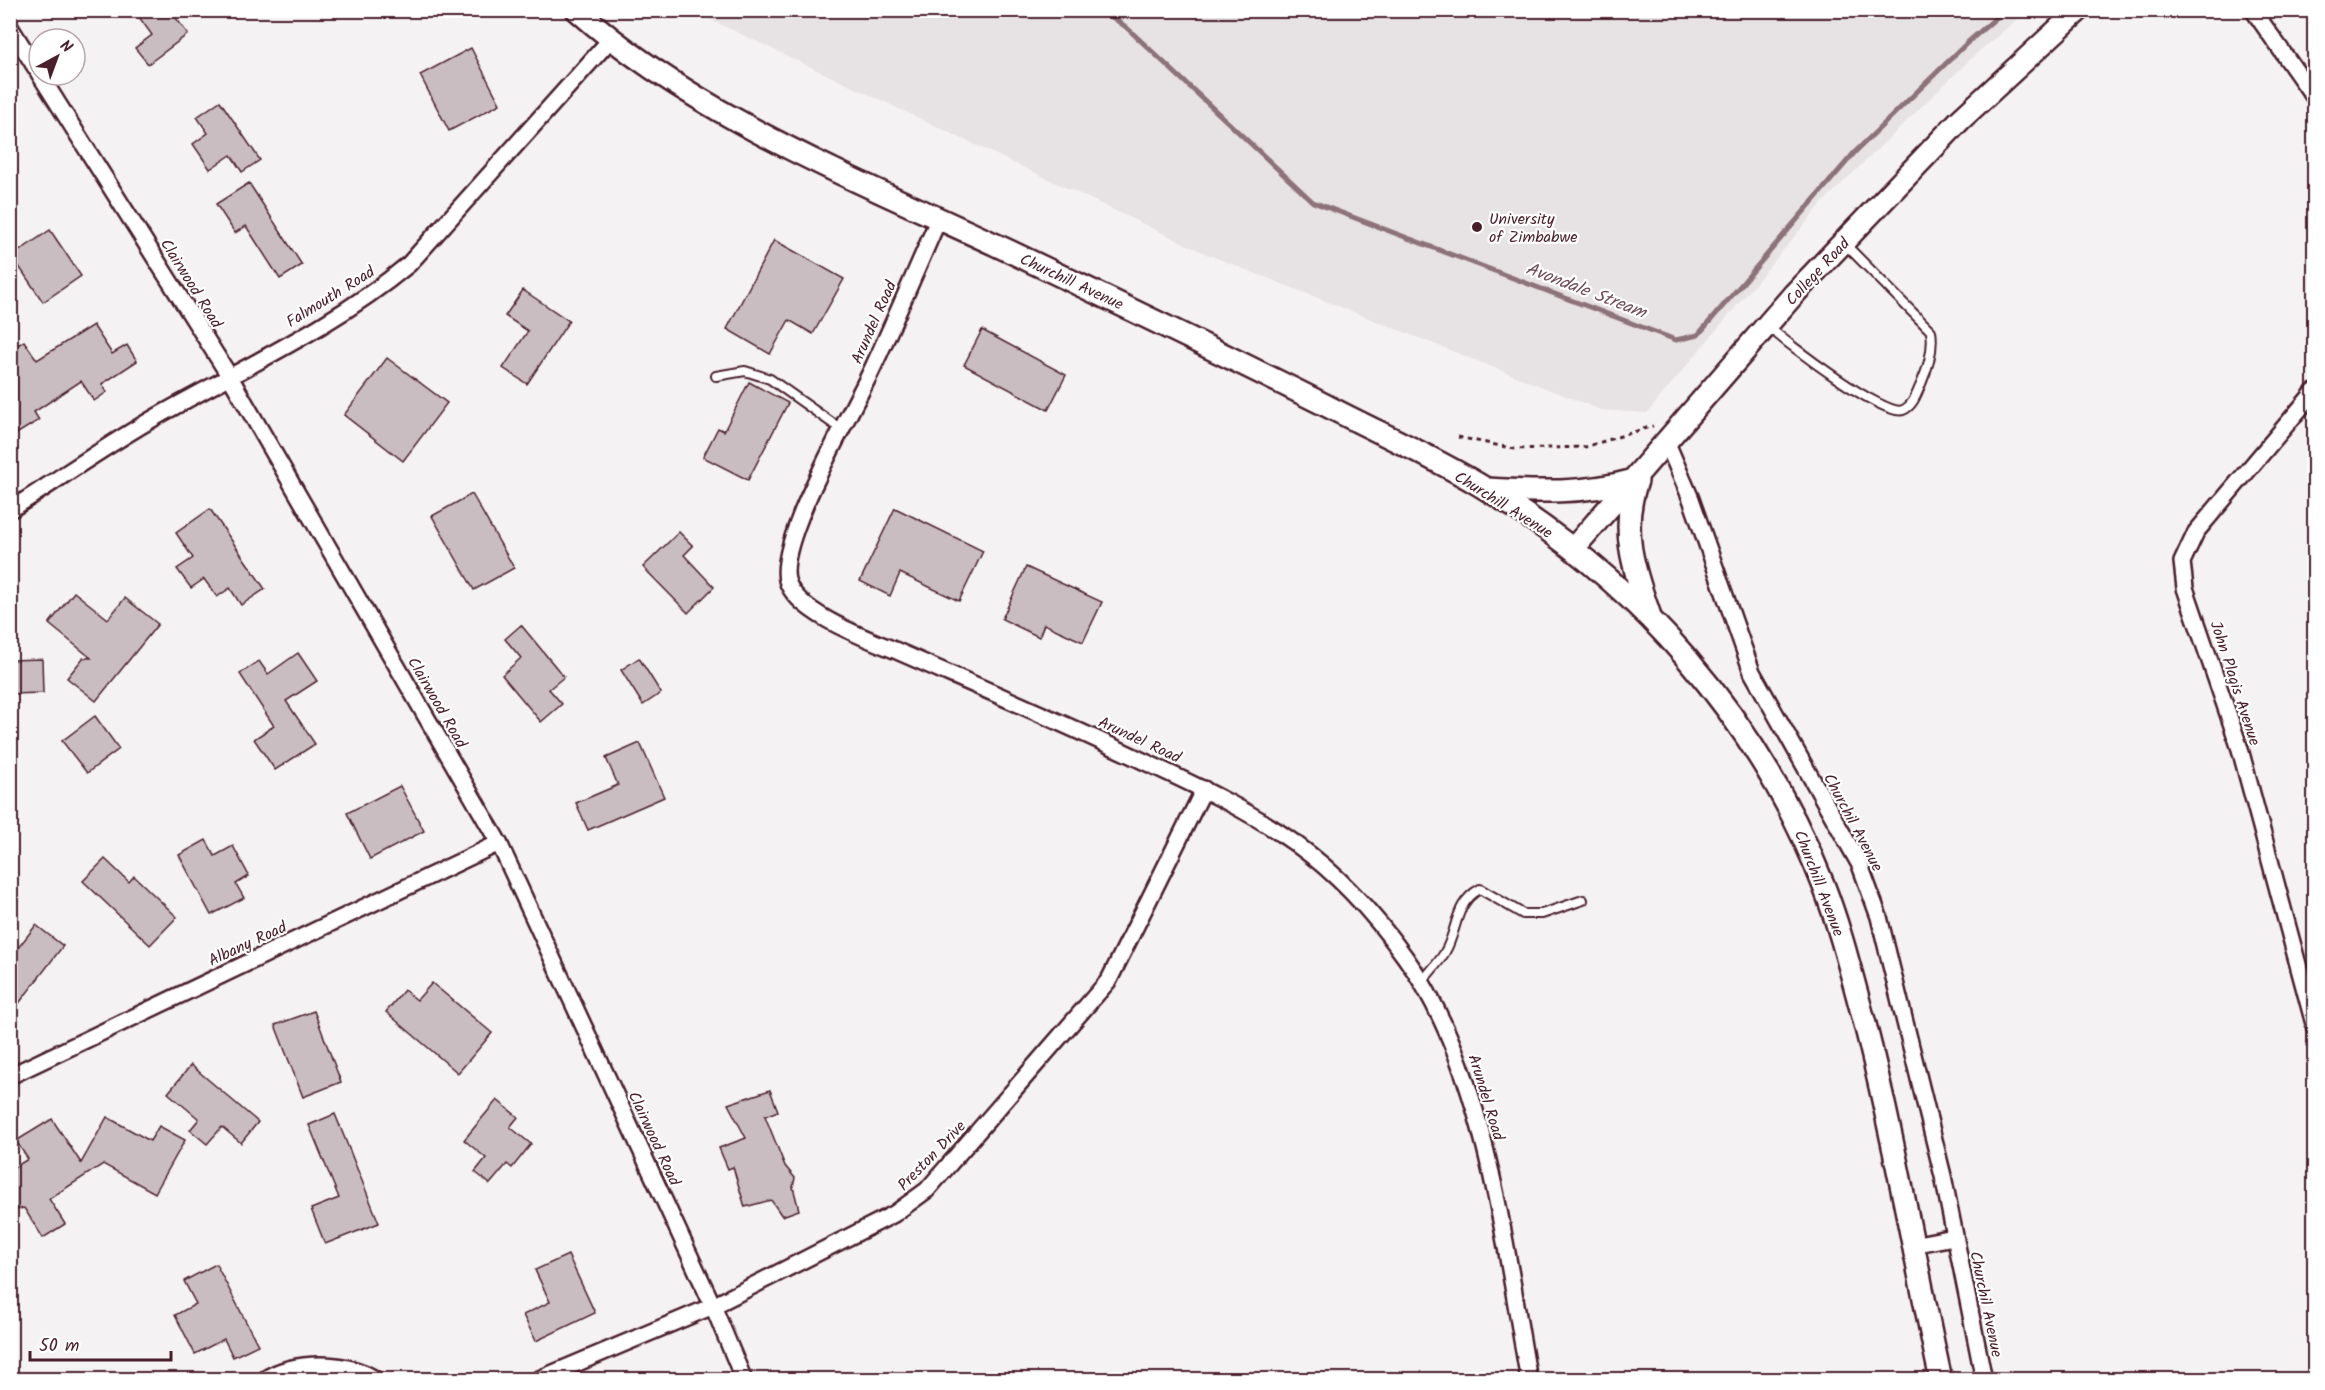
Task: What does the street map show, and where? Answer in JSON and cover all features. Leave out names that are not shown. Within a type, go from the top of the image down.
[{"type":"main road","name":"Churchill Avenue","points":[[577,10],[610,40],[735,118],[1277,381],[1486,489],[1573,549],[1624,591],[1692,662],[1734,716],[1772,776],[1804,836],[1846,950],[1880,1082],[1911,1245],[1941,1380]]},
{"type":"main road","name":"College Road","points":[[1573,549],[1767,325],[1843,242],[1960,120],[2079,10]]},
{"type":"main road","points":[[1486,489],[1562,493],[1610,487],[1636,478]]},
{"type":"main road","points":[[1636,478],[1629,506],[1628,540],[1632,564],[1652,621]]},
{"type":"street","points":[[2253,10],[2314,97]]},
{"type":"street","name":"Clairwood Road","points":[[10,27],[27,54]]},
{"type":"street","name":"Falmouth Road","points":[[10,510],[171,408],[345,312],[378,290],[409,264],[610,40]]},
{"type":"street","name":"Clairwood Road","points":[[48,87],[230,377],[499,843],[713,1306],[744,1380]]},
{"type":"street","name":"Arundel Road","points":[[939,218],[874,366],[795,527],[785,566],[788,586],[799,600],[849,630],[1091,736],[1204,789],[1295,843],[1338,879],[1371,914],[1422,982],[1446,1029],[1468,1089],[1488,1167],[1528,1380]]},
{"type":"street","name":"John Plagis Avenue","points":[[2314,392],[2196,532],[2182,562],[2185,588],[2240,749],[2314,1024]]},
{"type":"street","name":"Churchil Avenue","points":[[1667,443],[1691,499],[1752,672],[1860,865],[1879,917],[1943,1176],[1984,1380]]},
{"type":"street","name":"Preston Drive","points":[[537,1380],[713,1306],[894,1214],[927,1190],[1109,981],[1145,913],[1204,789]]},
{"type":"street","name":"Albany Road","points":[[10,1076],[499,843]]},
{"type":"street","name":"Churchil Avenue","points":[[1911,1245],[1954,1237]]},
{"type":"street","points":[[264,1380],[302,1365],[338,1366],[376,1380]]},
{"type":"lane","points":[[1767,325],[1798,351],[1875,402],[1902,411],[1910,405],[1930,358],[1931,331],[1843,242]]},
{"type":"lane","points":[[716,376],[745,371],[770,379],[842,430]]},
{"type":"lane","points":[[1422,982],[1444,953],[1452,937],[1457,914],[1469,895],[1480,889],[1523,914],[1542,914],[1583,900]]},
{"type":"path","points":[[1458,438],[1515,449],[1585,447],[1654,426]]},
{"type":"shaded area","name":"University of Zimbabwe","points":[[692,11],[2027,11],[1977,53],[1825,200],[1647,413],[1601,410],[1209,255]]},
{"type":"building","points":[[134,10],[170,10],[188,34],[148,64],[135,48],[152,35]]},
{"type":"building","points":[[471,48],[500,104],[449,131],[420,75]]},
{"type":"building","points":[[220,101],[260,160],[242,172],[231,155],[210,169],[193,144],[208,133],[197,117]]},
{"type":"building","points":[[249,183],[302,265],[280,279],[246,226],[235,233],[216,204]]},
{"type":"building","points":[[50,230],[81,276],[43,302],[12,256]]},
{"type":"building","points":[[774,240],[844,279],[813,334],[789,320],[770,354],[727,329]]},
{"type":"building","points":[[523,290],[569,321],[527,384],[503,368],[528,331],[505,316]]},
{"type":"building","points":[[93,325],[112,354],[127,345],[137,361],[102,384],[107,392],[94,401],[81,381],[34,412],[39,420],[10,438],[10,350],[24,341],[37,360]]},
{"type":"building","points":[[982,330],[1066,375],[1048,410],[964,365]]},
{"type":"building","points":[[387,358],[447,403],[403,461],[344,415]]},
{"type":"building","points":[[749,382],[788,403],[748,480],[703,457],[718,428],[724,431]]},
{"type":"building","points":[[472,494],[514,568],[474,590],[432,516]]},
{"type":"building","points":[[895,508],[983,551],[959,601],[900,573],[890,596],[860,581]]},
{"type":"building","points":[[210,509],[265,589],[241,605],[230,588],[217,597],[204,579],[191,588],[177,569],[193,558],[176,533]]},
{"type":"building","points":[[679,532],[693,546],[684,555],[714,587],[688,613],[643,567]]},
{"type":"building","points":[[1026,567],[1102,602],[1083,642],[1044,624],[1039,637],[1002,619]]},
{"type":"building","points":[[74,592],[108,619],[125,598],[158,624],[96,701],[67,678],[83,658],[91,658],[49,624]]},
{"type":"building","points":[[521,625],[564,677],[549,689],[562,704],[541,722],[502,675],[521,658],[505,639]]},
{"type":"building","points":[[298,653],[317,681],[286,701],[315,744],[275,770],[254,739],[274,726],[240,674],[259,661],[268,674]]},
{"type":"building","points":[[639,658],[661,693],[643,705],[621,670]]},
{"type":"building","points":[[42,659],[43,693],[10,694],[10,660]]},
{"type":"building","points":[[95,716],[119,749],[87,773],[62,741]]},
{"type":"building","points":[[640,743],[664,797],[588,830],[576,803],[618,785],[606,758]]},
{"type":"building","points":[[400,786],[424,831],[370,859],[347,813]]},
{"type":"building","points":[[206,840],[215,856],[233,846],[249,876],[236,884],[244,898],[211,915],[179,855]]},
{"type":"building","points":[[105,859],[129,882],[134,876],[177,917],[150,945],[83,881]]},
{"type":"building","points":[[36,925],[63,946],[10,1015],[10,958]]},
{"type":"building","points":[[432,983],[492,1033],[458,1073],[386,1012],[404,990],[417,1000]]},
{"type":"building","points":[[314,1011],[341,1082],[303,1097],[275,1025]]},
{"type":"building","points":[[191,1065],[258,1122],[241,1143],[222,1127],[207,1144],[190,1130],[199,1119],[168,1093]]},
{"type":"building","points":[[770,1090],[778,1111],[765,1116],[785,1166],[795,1178],[793,1187],[799,1210],[782,1216],[771,1200],[745,1207],[733,1167],[728,1169],[719,1148],[746,1138],[728,1104]]},
{"type":"building","points":[[497,1100],[518,1117],[510,1127],[531,1144],[512,1168],[507,1164],[490,1184],[475,1172],[486,1158],[464,1140]]},
{"type":"building","points":[[335,1114],[379,1223],[325,1244],[311,1209],[339,1198],[309,1125]]},
{"type":"building","points":[[107,1117],[150,1141],[159,1126],[185,1140],[155,1193],[103,1164],[49,1199],[65,1224],[43,1238],[24,1208],[10,1211],[10,1170],[28,1159],[16,1141],[52,1119],[81,1163]]},
{"type":"building","points":[[568,1255],[595,1313],[536,1341],[523,1315],[550,1302],[535,1270]]},
{"type":"building","points":[[216,1264],[258,1345],[233,1357],[224,1339],[195,1354],[175,1315],[196,1304],[184,1281]]},
{"type":"waterway","name":"Avondale Stream","points":[[1102,10],[1126,27],[1313,202],[1676,340],[1698,335],[1855,152],[1967,43],[2005,10]]},
{"type":"place","name":"University of Zimbabwe","points":[[1477,227]]}]
